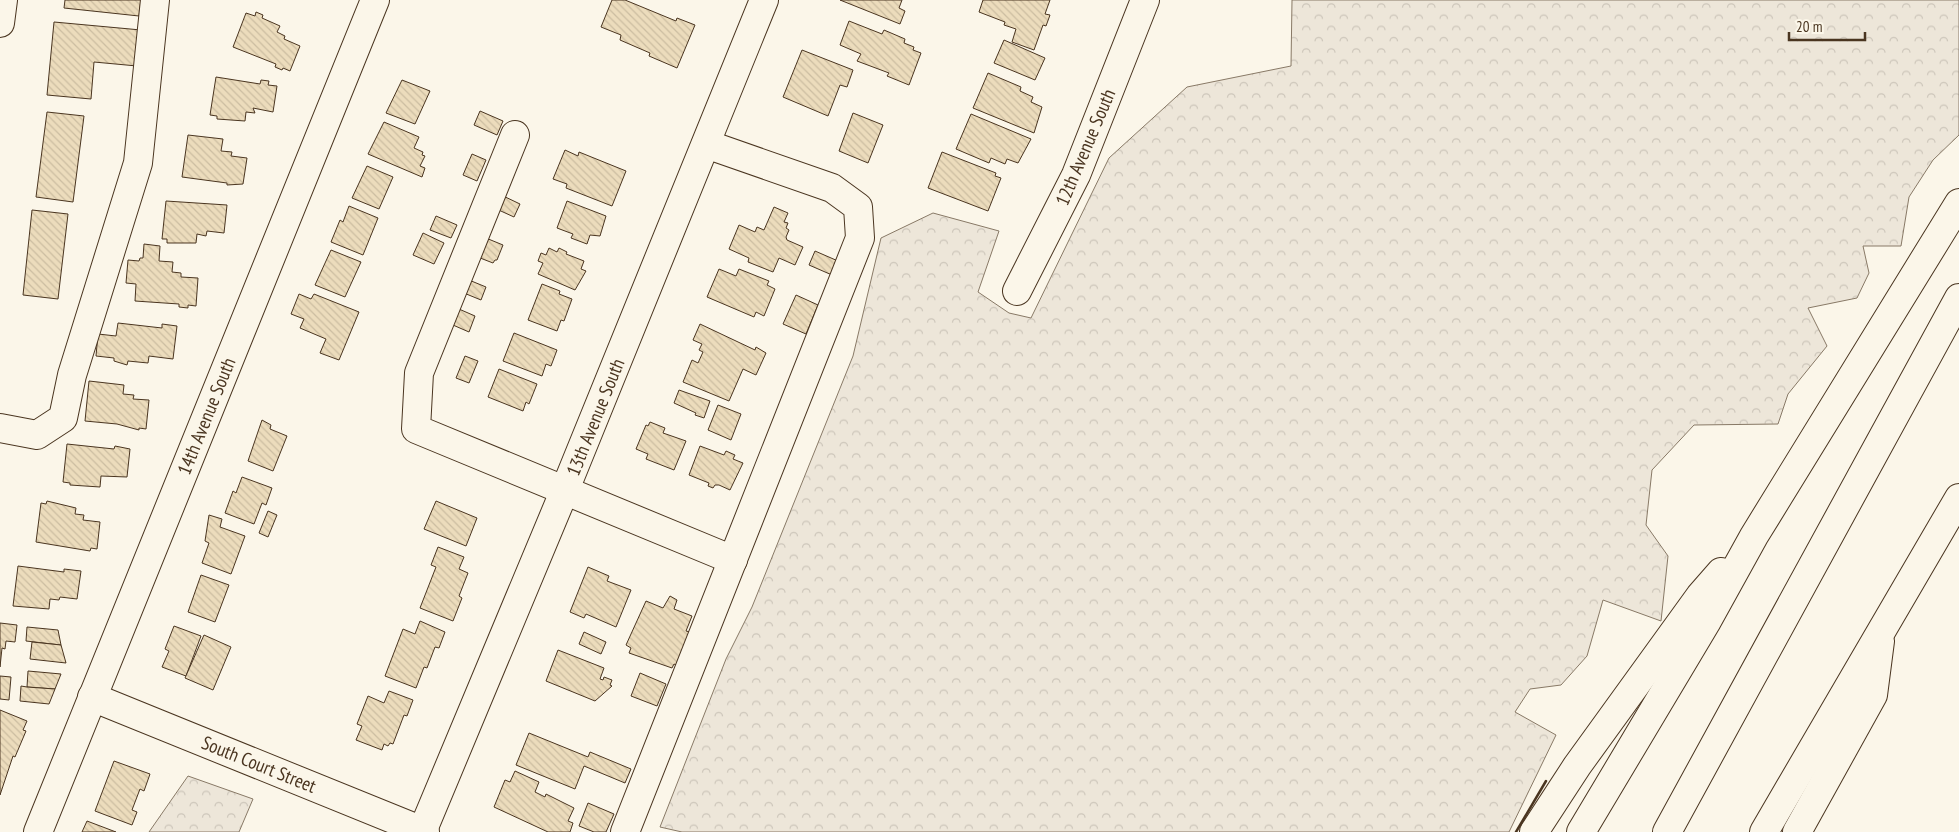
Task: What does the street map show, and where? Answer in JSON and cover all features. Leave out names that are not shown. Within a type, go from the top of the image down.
[{"type":"main road","points":[[0,23],[3,0]]},
{"type":"main road","points":[[0,428],[36,436],[63,418],[72,375],[138,162],[155,0]]},
{"type":"main road","name":"14th Avenue South","points":[[38,832],[375,0]]},
{"type":"main road","name":"13th Avenue South","points":[[423,832],[564,492],[764,0]]},
{"type":"main road","name":"12th Avenue South","points":[[1017,291],[1076,175],[1145,0]]},
{"type":"main road","points":[[515,135],[419,374],[416,430],[733,560]]},
{"type":"main road","points":[[625,832],[860,238],[858,207],[832,188],[706,144]]},
{"type":"main road","points":[[1581,832],[1707,621],[1754,536],[1959,203]]},
{"type":"main road","points":[[1667,832],[1959,298]]},
{"type":"main road","points":[[1764,832],[1959,498]]},
{"type":"main road","points":[[1534,832],[1577,766],[1700,596],[1754,536]]},
{"type":"main road","points":[[1797,832],[1874,695],[1881,630]]},
{"type":"main road","name":"South Court Street","points":[[92,697],[423,832]]},
{"type":"green space","points":[[1292,0],[1959,0],[1959,135],[1933,160],[1909,197],[1901,246],[1863,246],[1869,273],[1857,298],[1808,308],[1827,346],[1788,394],[1778,424],[1694,425],[1652,470],[1646,525],[1668,556],[1661,621],[1603,600],[1587,656],[1561,685],[1530,689],[1515,712],[1556,735],[1509,832],[682,832],[660,827],[726,659],[752,607],[853,356],[881,238],[933,213],[999,231],[978,292],[1009,313],[1031,318],[1109,158],[1187,87],[1291,66]]},
{"type":"green space","points":[[188,776],[253,799],[239,832],[149,832]]},
{"type":"building","points":[[65,0],[141,0],[139,16],[64,8]]},
{"type":"building","points":[[612,0],[625,0],[676,21],[677,18],[695,25],[677,68],[649,56],[650,53],[620,40],[621,35],[601,27]]},
{"type":"building","points":[[840,0],[902,0],[899,8],[905,11],[900,24]]},
{"type":"building","points":[[983,0],[1050,0],[1045,14],[1050,15],[1046,26],[1043,25],[1034,50],[1012,42],[1016,29],[1004,25],[1005,22],[979,12]]},
{"type":"building","points":[[256,12],[263,15],[262,18],[280,26],[277,32],[285,36],[284,39],[300,46],[290,71],[283,68],[282,70],[275,67],[276,64],[233,47],[246,13],[255,16]]},
{"type":"building","points":[[849,21],[882,34],[884,30],[905,39],[904,43],[914,47],[913,50],[921,53],[909,85],[887,76],[889,73],[857,61],[861,54],[840,45]]},
{"type":"building","points":[[54,22],[141,30],[137,66],[94,62],[91,99],[47,95]]},
{"type":"building","points":[[1004,40],[1045,58],[1035,80],[994,63]]},
{"type":"building","points":[[802,50],[853,70],[847,87],[840,85],[828,116],[783,97]]},
{"type":"building","points":[[988,73],[1021,87],[1020,91],[1033,97],[1031,102],[1042,107],[1034,133],[973,108]]},
{"type":"building","points":[[216,77],[260,84],[261,80],[269,81],[268,85],[277,86],[273,112],[253,108],[255,113],[246,112],[245,121],[217,119],[217,116],[210,115]]},
{"type":"building","points":[[402,80],[430,91],[415,124],[386,113]]},
{"type":"building","points":[[480,111],[503,121],[497,135],[474,125]]},
{"type":"building","points":[[47,112],[84,116],[73,202],[36,197]]},
{"type":"building","points":[[853,113],[883,125],[868,163],[839,151]]},
{"type":"building","points":[[971,114],[1031,139],[1018,163],[1007,159],[1005,164],[991,158],[989,163],[956,149]]},
{"type":"building","points":[[384,122],[419,137],[414,148],[423,152],[422,155],[425,156],[420,166],[425,168],[422,177],[368,154]]},
{"type":"building","points":[[188,135],[223,139],[221,151],[232,152],[231,156],[247,158],[243,184],[227,185],[227,183],[182,177]]},
{"type":"building","points":[[565,150],[578,156],[579,152],[626,171],[612,206],[566,188],[567,184],[553,179]]},
{"type":"building","points":[[942,152],[996,173],[995,176],[1001,178],[988,211],[928,188]]},
{"type":"building","points":[[472,154],[486,160],[477,181],[463,175]]},
{"type":"building","points":[[367,166],[393,177],[379,209],[352,198]]},
{"type":"building","points":[[499,194],[520,204],[514,217],[492,207]]},
{"type":"building","points":[[166,201],[227,205],[224,233],[207,231],[206,236],[197,234],[196,243],[167,243],[167,239],[162,239]]},
{"type":"building","points":[[567,201],[606,216],[600,236],[590,235],[587,244],[571,238],[573,234],[557,228]]},
{"type":"building","points":[[349,206],[378,218],[363,255],[331,242],[340,220],[343,222]]},
{"type":"building","points":[[774,207],[788,213],[784,222],[788,223],[786,228],[789,230],[786,237],[787,240],[803,247],[795,265],[779,258],[773,272],[748,262],[749,258],[729,249],[739,225],[755,232],[757,227],[764,230]]},
{"type":"building","points":[[32,210],[68,214],[58,299],[23,295]]},
{"type":"building","points":[[436,216],[457,225],[451,238],[430,230]]},
{"type":"building","points":[[423,233],[444,243],[434,264],[413,255]]},
{"type":"building","points":[[481,236],[503,245],[497,260],[493,263],[475,256]]},
{"type":"building","points":[[144,244],[160,246],[159,261],[173,262],[172,272],[181,273],[181,277],[198,278],[196,306],[188,305],[188,308],[179,307],[179,304],[135,301],[136,284],[126,283],[128,260],[139,261],[140,258],[143,258]]},
{"type":"building","points":[[549,248],[557,252],[559,248],[567,252],[566,254],[584,261],[581,269],[586,271],[575,290],[538,274],[543,263],[538,261],[541,253],[546,255]]},
{"type":"building","points":[[331,250],[361,262],[345,297],[315,285]]},
{"type":"building","points":[[815,251],[838,261],[832,275],[809,265]]},
{"type":"building","points":[[719,269],[736,276],[739,269],[769,281],[767,285],[775,289],[764,316],[756,312],[754,317],[707,297]]},
{"type":"building","points":[[464,278],[486,287],[481,300],[459,291]]},
{"type":"building","points":[[542,284],[560,291],[559,294],[572,299],[564,321],[561,320],[557,331],[528,320]]},
{"type":"building","points":[[299,294],[311,299],[314,294],[359,312],[339,360],[320,353],[326,339],[300,328],[304,319],[291,314]]},
{"type":"building","points":[[796,295],[818,305],[806,334],[783,324]]},
{"type":"building","points":[[452,306],[475,316],[469,332],[446,322]]},
{"type":"building","points":[[118,323],[162,328],[162,324],[177,326],[173,359],[149,356],[148,363],[128,361],[127,365],[114,361],[114,358],[96,356],[98,334],[116,336]]},
{"type":"building","points":[[700,324],[755,350],[756,347],[766,353],[756,375],[743,369],[729,401],[683,382],[692,360],[698,363],[703,352],[699,350],[702,344],[693,340]]},
{"type":"building","points":[[514,333],[557,350],[551,366],[546,364],[542,376],[503,361]]},
{"type":"building","points":[[465,356],[478,361],[469,383],[456,378]]},
{"type":"building","points":[[499,369],[537,384],[529,404],[526,402],[523,411],[488,397]]},
{"type":"building","points":[[89,381],[124,385],[123,394],[134,395],[133,399],[149,400],[146,429],[139,428],[139,430],[117,424],[85,421]]},
{"type":"building","points":[[679,390],[710,401],[704,418],[674,403]]},
{"type":"building","points":[[718,405],[741,414],[731,440],[708,430]]},
{"type":"building","points":[[262,420],[271,425],[270,429],[287,436],[273,471],[248,461]]},
{"type":"building","points":[[650,422],[665,428],[663,433],[686,441],[674,470],[646,459],[648,454],[636,449],[646,425],[648,426]]},
{"type":"building","points":[[67,444],[114,449],[115,446],[130,449],[127,477],[101,476],[100,487],[70,485],[70,483],[63,482]]},
{"type":"building","points":[[700,446],[724,455],[726,451],[735,455],[733,459],[743,463],[730,490],[719,485],[715,485],[713,488],[708,486],[709,483],[689,475]]},
{"type":"building","points":[[242,477],[272,488],[266,505],[262,503],[254,524],[225,513],[233,491],[236,493]]},
{"type":"building","points":[[47,501],[76,508],[75,514],[84,515],[83,520],[100,522],[97,549],[91,548],[90,551],[36,542],[41,503],[46,504]]},
{"type":"building","points":[[436,501],[477,518],[466,546],[424,529]]},
{"type":"building","points":[[268,511],[277,515],[268,537],[259,533]]},
{"type":"building","points":[[209,515],[222,519],[220,527],[245,536],[231,574],[202,563],[209,543],[205,541]]},
{"type":"building","points":[[438,547],[464,557],[459,569],[468,573],[459,596],[462,598],[453,621],[420,608],[436,567],[431,565]]},
{"type":"building","points":[[18,566],[64,572],[64,569],[81,571],[77,599],[60,597],[59,600],[50,599],[49,609],[13,606]]},
{"type":"building","points":[[588,567],[609,576],[607,581],[631,590],[616,627],[586,614],[584,618],[570,612]]},
{"type":"building","points":[[201,575],[229,585],[215,622],[188,612]]},
{"type":"building","points":[[670,596],[677,600],[674,609],[692,616],[686,631],[690,632],[676,665],[674,664],[672,668],[629,653],[631,648],[626,645],[646,601],[663,608]]},
{"type":"building","points":[[420,621],[445,632],[439,648],[435,647],[427,668],[424,667],[416,688],[385,676],[403,629],[415,634]]},
{"type":"building","points":[[0,623],[17,625],[15,642],[6,641],[5,649],[2,648],[0,667]]},
{"type":"building","points":[[174,626],[201,636],[186,676],[162,667],[169,651],[165,649]]},
{"type":"building","points":[[27,627],[58,630],[61,645],[26,641]]},
{"type":"building","points":[[584,632],[606,642],[601,654],[579,644]]},
{"type":"building","points":[[204,635],[231,647],[213,690],[185,678]]},
{"type":"building","points":[[32,642],[61,645],[66,663],[30,659]]},
{"type":"building","points":[[558,650],[604,668],[600,679],[603,680],[604,677],[612,680],[610,685],[612,686],[595,701],[546,681]]},
{"type":"building","points":[[28,671],[61,674],[55,689],[27,687]]},
{"type":"building","points":[[640,673],[666,684],[657,706],[631,696]]},
{"type":"building","points":[[0,676],[11,677],[9,700],[0,699]]},
{"type":"building","points":[[21,686],[55,689],[49,704],[20,701]]},
{"type":"building","points":[[389,691],[413,700],[407,716],[404,715],[393,744],[390,743],[388,746],[384,744],[382,750],[356,740],[362,726],[357,724],[368,696],[384,703]]},
{"type":"building","points":[[0,710],[27,721],[23,730],[26,731],[15,757],[13,756],[0,795]]},
{"type":"building","points":[[529,733],[588,757],[590,752],[631,769],[625,783],[584,766],[575,789],[516,765]]},
{"type":"building","points":[[114,761],[150,774],[144,791],[140,789],[132,810],[137,812],[132,825],[95,811]]},
{"type":"building","points":[[515,771],[539,782],[535,792],[545,797],[546,794],[574,808],[568,821],[573,823],[570,832],[548,832],[494,807],[505,780],[510,782]]},
{"type":"building","points":[[588,803],[614,814],[606,832],[594,832],[579,826]]},
{"type":"building","points":[[87,821],[116,832],[82,832]]},
{"type":"wall","points":[[1516,832],[1546,781]]}]
